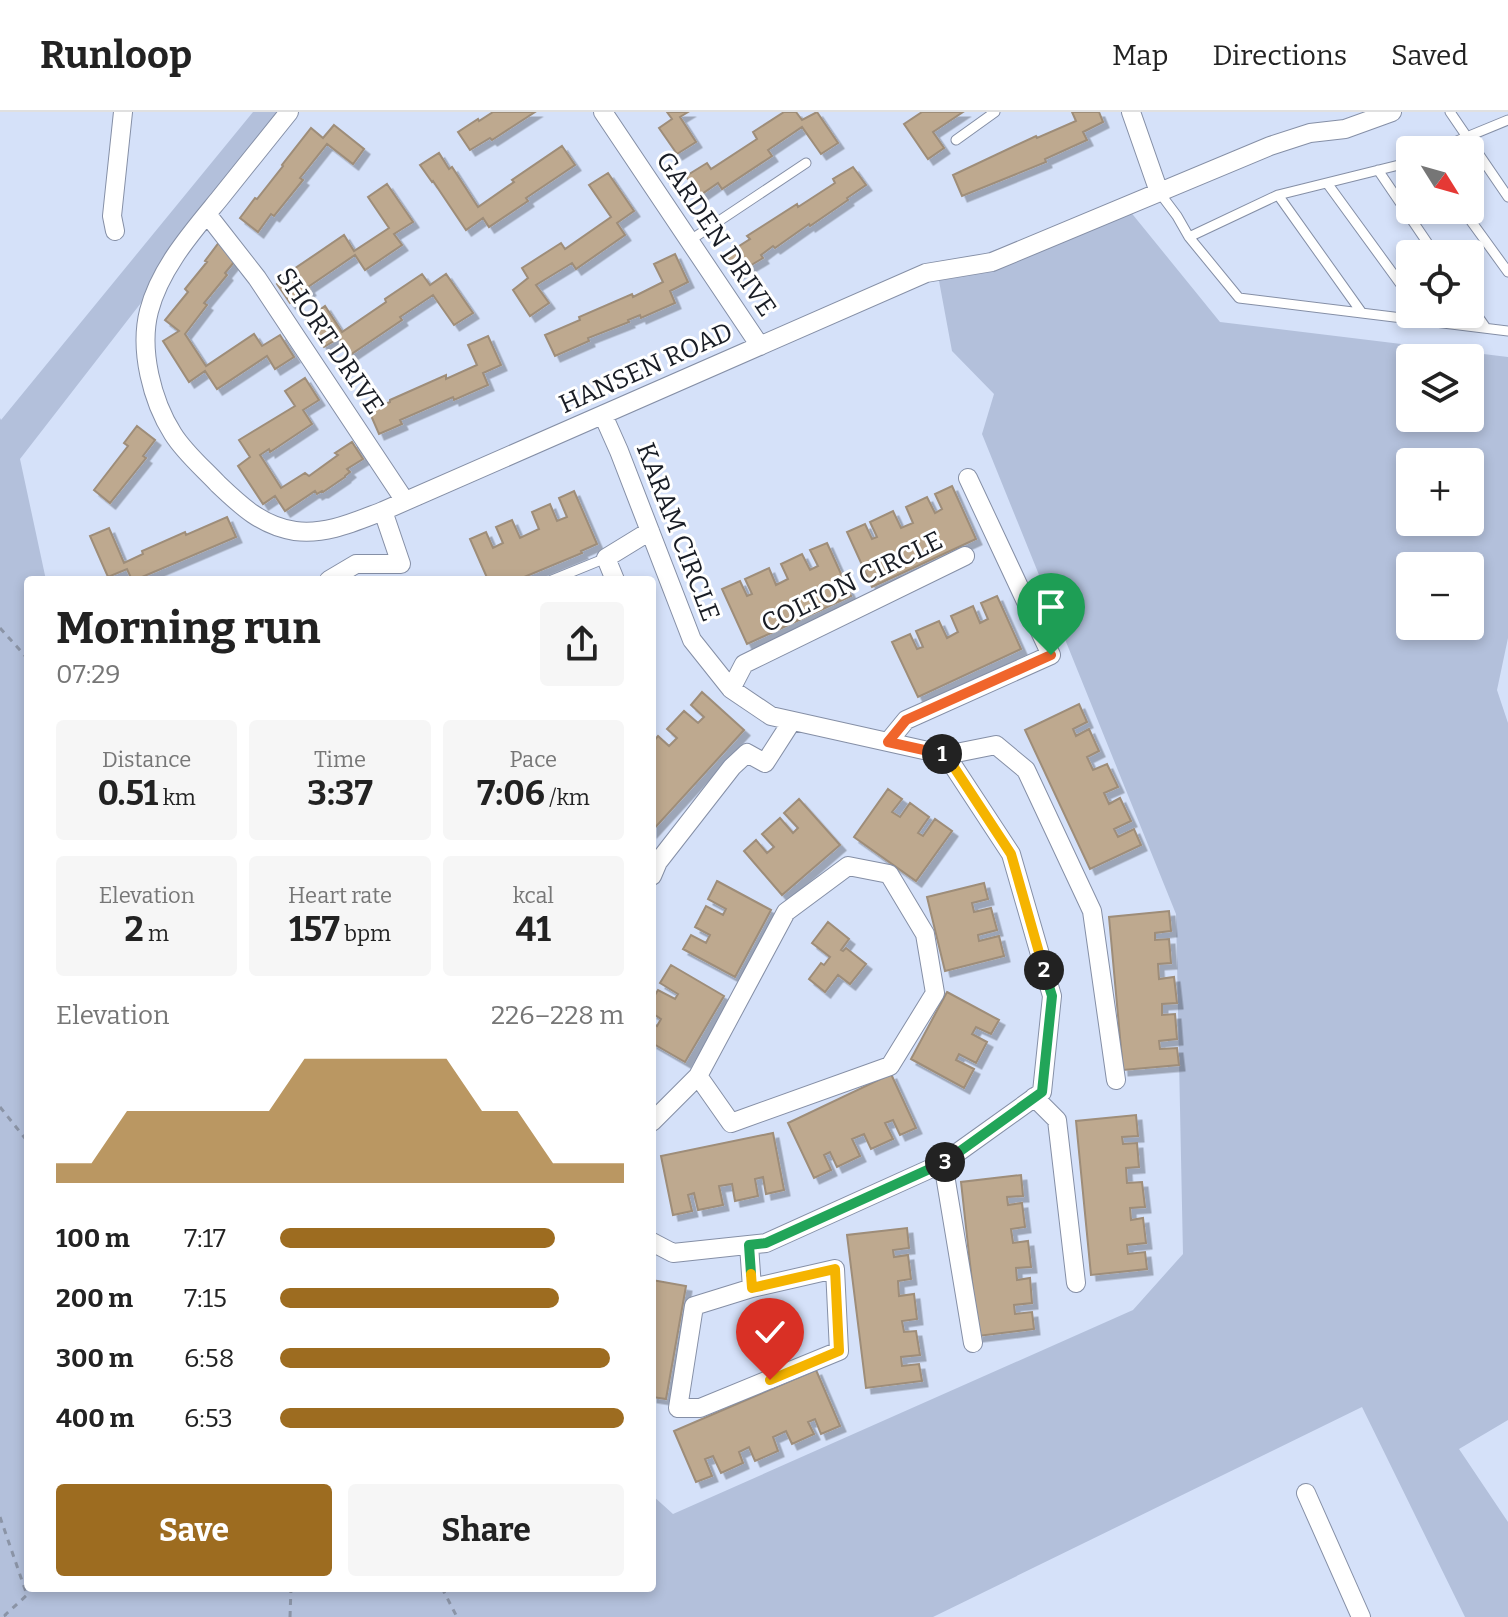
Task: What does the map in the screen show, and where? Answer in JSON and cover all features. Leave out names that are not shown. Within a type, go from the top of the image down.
[{"type":"street","points":[[115,231],[112,216],[123,112]]},
{"type":"street","name":"HANSEN ROAD","points":[[289,112],[180,249],[152,300],[146,326],[147,354],[153,382],[165,420],[174,436],[186,452],[243,508],[268,524],[296,531],[322,530],[383,511],[926,273],[992,262],[1270,146],[1310,133],[1345,129],[1392,112]]},
{"type":"street","name":"GARDEN DRIVE","points":[[603,112],[760,346]]},
{"type":"street","points":[[1131,112],[1159,192]]},
{"type":"street","name":"SHORT DRIVE","points":[[207,214],[257,278],[405,501]]},
{"type":"street","name":"KARAM CIRCLE","points":[[603,415],[692,640],[731,689],[771,716],[946,755]]},
{"type":"street","points":[[888,742],[906,720],[1051,655],[968,478]]},
{"type":"street","points":[[336,576],[356,564],[398,572],[383,511]]},
{"type":"street","points":[[613,576],[606,558],[650,531]]},
{"type":"street","name":"COLTON CIRCLE","points":[[731,689],[744,664],[965,556]]},
{"type":"street","points":[[656,867],[732,767],[747,753],[765,763],[792,721]]},
{"type":"street","points":[[656,1244],[673,1253],[766,1243],[943,1163],[1042,1092],[1052,996],[1011,854],[946,755],[996,745],[1026,770],[1092,911],[1116,1080]]},
{"type":"street","points":[[656,1118],[698,1076],[786,912],[848,866],[889,874],[925,934],[935,993],[890,1066],[731,1123],[698,1076]]},
{"type":"street","points":[[1034,1097],[1057,1120],[1076,1283]]},
{"type":"street","points":[[943,1163],[973,1343]]},
{"type":"street","points":[[749,1245],[752,1288]]},
{"type":"street","points":[[835,1269],[839,1351],[700,1408],[678,1408],[694,1306],[752,1288],[835,1269]]},
{"type":"street","points":[[1306,1493],[1361,1617]]},
{"type":"lane","points":[[956,140],[995,112]]},
{"type":"lane","points":[[1450,112],[1465,136]]},
{"type":"lane","points":[[1468,136],[1508,120]]},
{"type":"lane","points":[[689,241],[806,163]]},
{"type":"lane","points":[[1484,163],[1508,197]]},
{"type":"lane","points":[[1189,237],[1278,195],[1396,164]]},
{"type":"lane","points":[[1378,170],[1426,240]]},
{"type":"lane","points":[[1327,183],[1396,278]]},
{"type":"lane","points":[[1159,192],[1189,237],[1239,298],[1396,316]]},
{"type":"lane","points":[[1278,195],[1362,313]]},
{"type":"lane","points":[[1473,224],[1508,272]]},
{"type":"lane","points":[[1484,325],[1508,331]]},
{"type":"lane","points":[[562,576],[606,558]]},
{"type":"path","points":[[0,628],[24,655]]},
{"type":"path","points":[[0,1107],[24,1137]]},
{"type":"path","points":[[0,1517],[24,1586]]},
{"type":"path","points":[[6,1617],[27,1595],[26,1592]]},
{"type":"path","points":[[290,1617],[291,1592]]},
{"type":"path","points":[[444,1592],[457,1617]]},
{"type":"shaded area","points":[[253,112],[289,112],[20,459],[45,576],[24,576],[24,1592],[656,1592],[656,1499],[673,1514],[1133,1310],[1183,1254],[1176,914],[982,434],[994,394],[952,351],[937,270],[1125,205],[1220,322],[1401,344],[1396,344],[1396,432],[1484,432],[1484,354],[1508,357],[1508,638],[1497,690],[1508,723],[1508,1420],[1459,1449],[1508,1522],[1508,1617],[1465,1617],[1362,1407],[933,1617],[0,1617],[0,418]]},
{"type":"building","points":[[493,112],[535,112],[492,140],[490,138],[470,150],[458,132]]},
{"type":"building","points":[[667,112],[688,112],[680,117],[696,142],[677,154],[659,128],[672,119]]},
{"type":"building","points":[[784,112],[796,112],[802,120],[817,112],[838,143],[821,154],[802,127],[768,150],[772,156],[722,189],[718,183],[699,196],[686,176],[707,163],[711,169],[757,139],[753,132]]},
{"type":"building","points":[[922,112],[963,112],[933,132],[944,148],[928,159],[904,124]]},
{"type":"building","points":[[1072,112],[1099,112],[1103,122],[1083,132],[1087,140],[1045,159],[1046,162],[962,196],[953,175],[1076,121]]},
{"type":"building","points":[[334,125],[364,149],[353,164],[327,144],[300,178],[303,180],[258,232],[240,218],[311,128],[323,138]]},
{"type":"building","points":[[562,146],[575,165],[489,227],[483,218],[466,230],[420,165],[439,153],[478,207]]},
{"type":"building","points":[[853,167],[866,185],[810,226],[775,248],[773,246],[761,255],[763,258],[738,273],[725,255],[750,239],[747,236],[835,183],[833,179]]},
{"type":"building","points":[[608,173],[634,211],[617,223],[625,235],[576,269],[572,263],[536,285],[549,303],[530,316],[513,290],[528,278],[522,268],[561,243],[565,249],[611,217],[589,185]]},
{"type":"building","points":[[387,184],[413,222],[394,234],[402,245],[365,270],[355,255],[290,303],[277,284],[295,272],[294,269],[344,235],[354,251],[389,228],[368,197]]},
{"type":"building","points":[[220,241],[239,256],[185,334],[206,366],[254,334],[262,346],[280,335],[294,357],[275,369],[267,356],[217,389],[205,371],[189,382],[163,341],[179,331],[165,320],[188,292],[185,289]]},
{"type":"building","points":[[675,254],[688,282],[670,291],[675,303],[641,318],[640,315],[628,320],[555,356],[545,335],[580,320],[579,317],[663,282],[654,264]]},
{"type":"building","points":[[422,274],[430,285],[446,274],[473,313],[454,325],[433,295],[350,355],[339,338],[324,347],[306,320],[325,306],[342,332]]},
{"type":"building","points":[[488,336],[501,365],[483,373],[488,385],[400,420],[402,424],[379,434],[369,411],[446,375],[446,379],[477,365],[468,345]]},
{"type":"building","points":[[305,378],[319,400],[303,410],[312,424],[270,452],[269,449],[260,455],[281,488],[305,473],[309,476],[352,442],[363,459],[347,469],[350,472],[345,477],[323,492],[317,494],[315,491],[285,511],[275,496],[263,504],[238,466],[250,457],[239,440],[295,406],[285,391]]},
{"type":"building","points":[[137,426],[155,440],[143,456],[146,458],[110,503],[94,490],[128,446],[124,443]]},
{"type":"building","points":[[952,486],[976,539],[872,587],[847,532],[865,524],[872,539],[877,537],[870,522],[893,511],[901,528],[913,523],[906,507],[927,497],[935,513],[942,509],[935,494]]},
{"type":"building","points":[[574,491],[597,544],[527,576],[486,576],[470,539],[486,532],[493,548],[503,543],[496,527],[512,520],[520,538],[539,529],[532,512],[550,504],[557,521],[567,517],[559,498]]},
{"type":"building","points":[[227,517],[236,537],[144,576],[130,576],[127,569],[108,576],[90,536],[109,528],[124,563],[143,554],[142,551],[185,532],[186,535]]},
{"type":"building","points":[[827,543],[851,596],[747,644],[722,589],[740,581],[747,596],[752,594],[745,579],[769,568],[776,585],[788,579],[781,564],[802,554],[810,570],[818,566],[810,550]]},
{"type":"building","points":[[997,596],[1021,649],[918,697],[892,642],[910,634],[917,649],[923,647],[916,631],[939,621],[947,638],[958,632],[951,616],[973,606],[980,623],[988,619],[981,603]]},
{"type":"building","points":[[702,692],[744,730],[656,827],[656,738],[658,736],[669,746],[677,738],[667,729],[684,711],[698,723],[704,717],[691,705]]},
{"type":"building","points":[[1079,704],[1087,722],[1073,729],[1076,736],[1089,729],[1099,751],[1087,757],[1093,770],[1107,764],[1118,787],[1104,793],[1109,804],[1120,798],[1131,821],[1114,829],[1118,837],[1134,829],[1141,845],[1090,869],[1025,730]]},
{"type":"building","points":[[888,789],[902,799],[892,812],[900,817],[910,803],[929,817],[918,833],[923,836],[935,819],[952,831],[916,881],[854,837]]},
{"type":"building","points":[[799,799],[840,845],[782,895],[744,851],[756,840],[767,853],[774,847],[762,834],[780,818],[793,833],[798,828],[784,813]]},
{"type":"building","points":[[717,881],[771,910],[735,977],[683,949],[691,935],[706,943],[710,935],[695,927],[706,906],[723,915],[726,909],[708,899]]},
{"type":"building","points":[[984,883],[988,899],[972,903],[974,912],[991,908],[997,930],[978,935],[979,941],[999,936],[1004,956],[945,971],[927,897]]},
{"type":"building","points":[[1169,911],[1171,931],[1155,933],[1155,940],[1169,939],[1171,963],[1158,964],[1159,979],[1174,977],[1177,1003],[1162,1004],[1162,1015],[1175,1014],[1177,1039],[1159,1041],[1160,1049],[1177,1048],[1179,1065],[1123,1070],[1109,917]]},
{"type":"building","points":[[828,922],[849,939],[841,950],[846,948],[866,964],[850,984],[838,975],[825,992],[809,979],[830,957],[812,943]]},
{"type":"building","points":[[671,965],[724,996],[685,1062],[656,1045],[656,1025],[661,1019],[656,1016],[656,993],[658,990],[675,999],[678,994],[660,983]]},
{"type":"building","points":[[947,992],[999,1020],[991,1034],[976,1027],[972,1034],[987,1042],[976,1063],[959,1054],[956,1060],[974,1069],[964,1088],[911,1059]]},
{"type":"building","points":[[891,1074],[916,1128],[900,1135],[893,1120],[885,1123],[893,1139],[871,1149],[864,1134],[852,1139],[860,1156],[837,1167],[830,1152],[824,1155],[831,1170],[814,1178],[788,1123]]},
{"type":"building","points":[[1136,1115],[1138,1136],[1122,1137],[1123,1144],[1137,1143],[1139,1167],[1126,1168],[1127,1183],[1142,1182],[1145,1207],[1130,1208],[1131,1220],[1143,1218],[1146,1243],[1127,1245],[1128,1254],[1145,1252],[1147,1269],[1091,1275],[1076,1121]]},
{"type":"building","points":[[773,1133],[784,1190],[766,1194],[763,1177],[755,1179],[758,1196],[735,1201],[732,1184],[719,1186],[723,1205],[698,1210],[694,1193],[688,1195],[692,1211],[673,1215],[661,1156]]},
{"type":"building","points":[[1021,1175],[1023,1196],[1007,1197],[1008,1205],[1022,1203],[1025,1227],[1011,1229],[1013,1243],[1028,1241],[1031,1267],[1016,1268],[1017,1280],[1030,1278],[1032,1303],[1014,1305],[1015,1314],[1032,1312],[1034,1329],[978,1336],[961,1182]]},
{"type":"building","points":[[907,1228],[909,1248],[893,1250],[894,1257],[908,1255],[911,1279],[898,1281],[899,1296],[914,1294],[917,1319],[902,1321],[904,1332],[916,1331],[920,1355],[901,1357],[902,1366],[919,1364],[922,1381],[866,1388],[847,1235]]},
{"type":"building","points":[[656,1281],[686,1286],[666,1399],[656,1398]]},
{"type":"building","points":[[816,1370],[840,1426],[821,1434],[815,1419],[808,1422],[814,1434],[792,1444],[786,1431],[773,1437],[778,1451],[755,1461],[749,1447],[739,1452],[743,1463],[721,1473],[713,1456],[705,1459],[712,1476],[696,1482],[674,1431]]},
{"type":"route","points":[[770,1380],[839,1351],[835,1269],[752,1288],[749,1245],[766,1243],[943,1163],[1042,1092],[1052,996],[1011,854],[946,755],[888,742],[906,720],[1051,655]]}]
